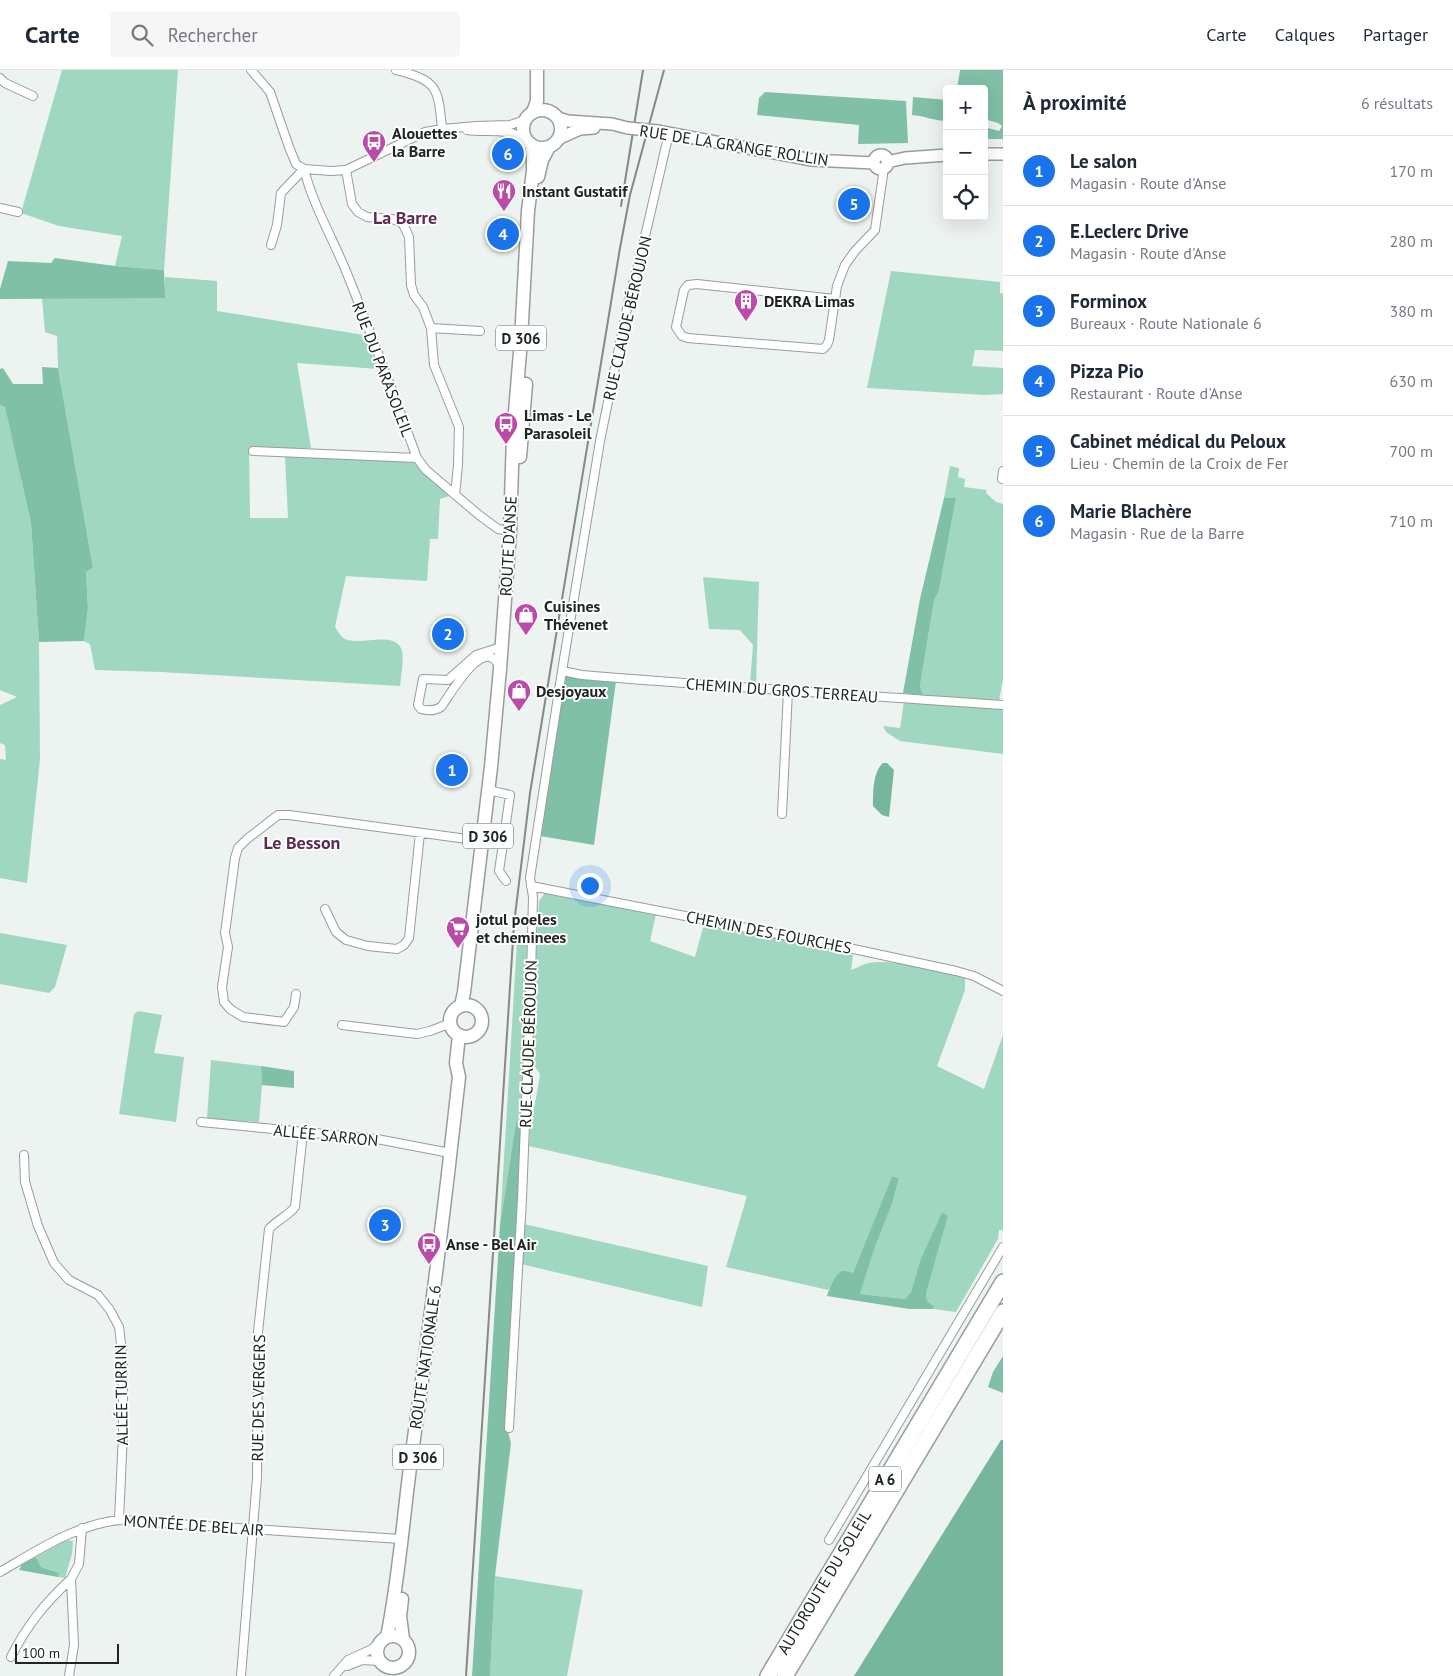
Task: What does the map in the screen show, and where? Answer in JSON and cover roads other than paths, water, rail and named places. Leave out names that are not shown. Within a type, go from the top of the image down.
[{"type":"highway","name":"AUTOROUTE DU SOLEIL","points":[[768,1676],[1003,1282]]},
{"type":"highway","name":"AUTOROUTE DU SOLEIL","points":[[785,1676],[1003,1312]]},
{"type":"main road","points":[[537,70],[537,101],[522,130],[528,142],[542,148],[553,143],[561,128],[545,96],[546,70]]},
{"type":"main road","points":[[529,116],[538,110],[554,114]]},
{"type":"main road","name":"RUE DE LA GRANGE ROLLIN","points":[[554,114],[568,122],[606,123],[812,160],[881,164],[905,158],[943,155]]},
{"type":"main road","name":"RUE DE LA GRANGE ROLLIN","points":[[553,143],[580,129],[626,127]]},
{"type":"main road","name":"ROUTE D'ANSE","points":[[465,1006],[464,992],[500,668],[510,531],[513,436],[533,158],[528,142]]},
{"type":"main road","name":"ROUTE D'ANSE","points":[[465,1006],[493,791],[510,611],[527,366],[534,212],[539,173],[553,143]]},
{"type":"main road","points":[[988,154],[1003,154]]},
{"type":"main road","points":[[465,1006],[479,1012],[482,1022],[478,1032],[464,1036],[452,1028],[450,1023],[453,1013],[465,1006]]},
{"type":"main road","name":"ROUTE NATIONALE 6","points":[[384,1639],[393,1609],[400,1539],[429,1338],[459,1077],[464,1064],[464,1036]]},
{"type":"main road","name":"D 306","points":[[403,1639],[400,1616],[426,1389],[429,1338]]},
{"type":"main road","points":[[392,1635],[403,1639],[408,1645],[409,1654],[401,1671],[394,1668],[384,1668],[376,1651],[384,1639],[392,1635]]},
{"type":"street","points":[[251,70],[270,92],[296,164],[304,169],[346,170],[425,132],[452,128],[510,125],[529,116]]},
{"type":"street","points":[[396,70],[415,75],[430,84],[438,94],[442,129]]},
{"type":"street","points":[[0,78],[5,83],[33,96]]},
{"type":"street","points":[[452,128],[472,131],[510,132],[518,134],[528,142]]},
{"type":"street","name":"RUE CLAUDE BÉROUJON","points":[[509,1428],[522,1199],[531,976],[533,897],[530,878],[596,463],[620,342],[669,133]]},
{"type":"street","points":[[835,299],[697,284],[688,285],[684,290],[676,327],[682,336],[688,338],[823,349],[829,340],[837,286],[845,265],[854,251],[875,230],[883,175],[881,164]]},
{"type":"street","points":[[271,245],[277,225],[281,193],[304,169]]},
{"type":"street","name":"RUE DU PARASOLEIL","points":[[304,169],[308,188],[361,309],[417,458],[426,470],[498,529],[510,531]]},
{"type":"street","points":[[346,170],[352,204],[358,212],[367,217],[392,219],[404,226],[410,237],[411,286],[414,295],[424,307],[431,328],[434,365],[459,427],[455,495]]},
{"type":"street","points":[[0,208],[18,212]]},
{"type":"street","points":[[431,328],[480,331]]},
{"type":"street","points":[[253,451],[417,458]]},
{"type":"street","points":[[500,668],[497,661],[491,657],[485,658],[471,666],[462,676],[448,699],[437,710],[421,709],[418,705],[423,679],[448,680],[476,655],[501,647]]},
{"type":"street","name":"CHEMIN DU GROS TERREAU","points":[[562,671],[582,675],[1003,705]]},
{"type":"street","points":[[782,814],[788,690]]},
{"type":"street","points":[[493,791],[510,795],[499,871],[506,881]]},
{"type":"street","points":[[296,994],[294,1007],[284,1022],[243,1017],[230,1009],[224,1002],[222,987],[228,947],[225,933],[234,858],[238,848],[247,839],[278,815],[289,815],[482,841]]},
{"type":"street","points":[[325,909],[336,932],[346,940],[368,946],[398,949],[404,945],[409,938],[420,833]]},
{"type":"street","name":"CHEMIN DES FOURCHES","points":[[531,886],[830,944],[956,971],[974,976],[1003,991]]},
{"type":"street","points":[[342,1025],[417,1034],[450,1023]]},
{"type":"street","name":"ALLÉE SARRON","points":[[200,1122],[377,1139],[450,1153]]},
{"type":"street","name":"RUE DES VERGERS","points":[[241,1676],[257,1478],[258,1332],[269,1229],[277,1220],[291,1212],[295,1207],[303,1132]]},
{"type":"street","name":"ALLÉE TURRIN","points":[[24,1155],[25,1182],[38,1226],[54,1263],[69,1280],[98,1295],[110,1310],[119,1327],[122,1342],[123,1369],[123,1433],[119,1520]]},
{"type":"street","points":[[829,1540],[1003,1247]]},
{"type":"street","name":"MONTÉE DE BEL AIR","points":[[0,1572],[52,1542],[82,1528],[101,1522],[119,1520],[400,1539]]},
{"type":"street","points":[[69,1676],[74,1645],[72,1579],[78,1564],[82,1528]]},
{"type":"street","points":[[11,1657],[22,1634],[52,1597],[72,1579]]},
{"type":"street","points":[[335,1674],[348,1660],[372,1649],[384,1639]]},
{"type":"street","points":[[335,1674],[356,1661],[384,1668]]},
{"type":"railway","points":[[621,206],[643,70]]},
{"type":"railway","points":[[466,1676],[514,924],[530,793],[620,248],[630,195],[664,70]]},
{"type":"place","name":"Marie Blachère","points":[[508,154]]},
{"type":"place","name":"Alouettes la Barre","points":[[374,163]]},
{"type":"place","name":"Cabinet médical du Peloux","points":[[854,204]]},
{"type":"place","name":"Instant Gustatif","points":[[504,212]]},
{"type":"place","name":"Pizza Pio","points":[[503,234]]},
{"type":"place","name":"DEKRA Limas","points":[[746,322]]},
{"type":"place","name":"Limas - Le Parasoleil","points":[[506,445]]},
{"type":"place","name":"E.Leclerc Drive","points":[[448,634]]},
{"type":"place","name":"Cuisines Thévenet","points":[[526,636]]},
{"type":"place","name":"Desjoyaux","points":[[519,712]]},
{"type":"place","name":"Le salon","points":[[452,770]]},
{"type":"place","name":"jotul poeles et cheminees","points":[[458,949]]},
{"type":"place","name":"Forminox","points":[[385,1225]]},
{"type":"place","name":"Anse - Bel Air","points":[[429,1265]]},
{"type":"district","name":"La Barre","points":[[405,217]]},
{"type":"district","name":"Le Besson","points":[[302,842]]}]
